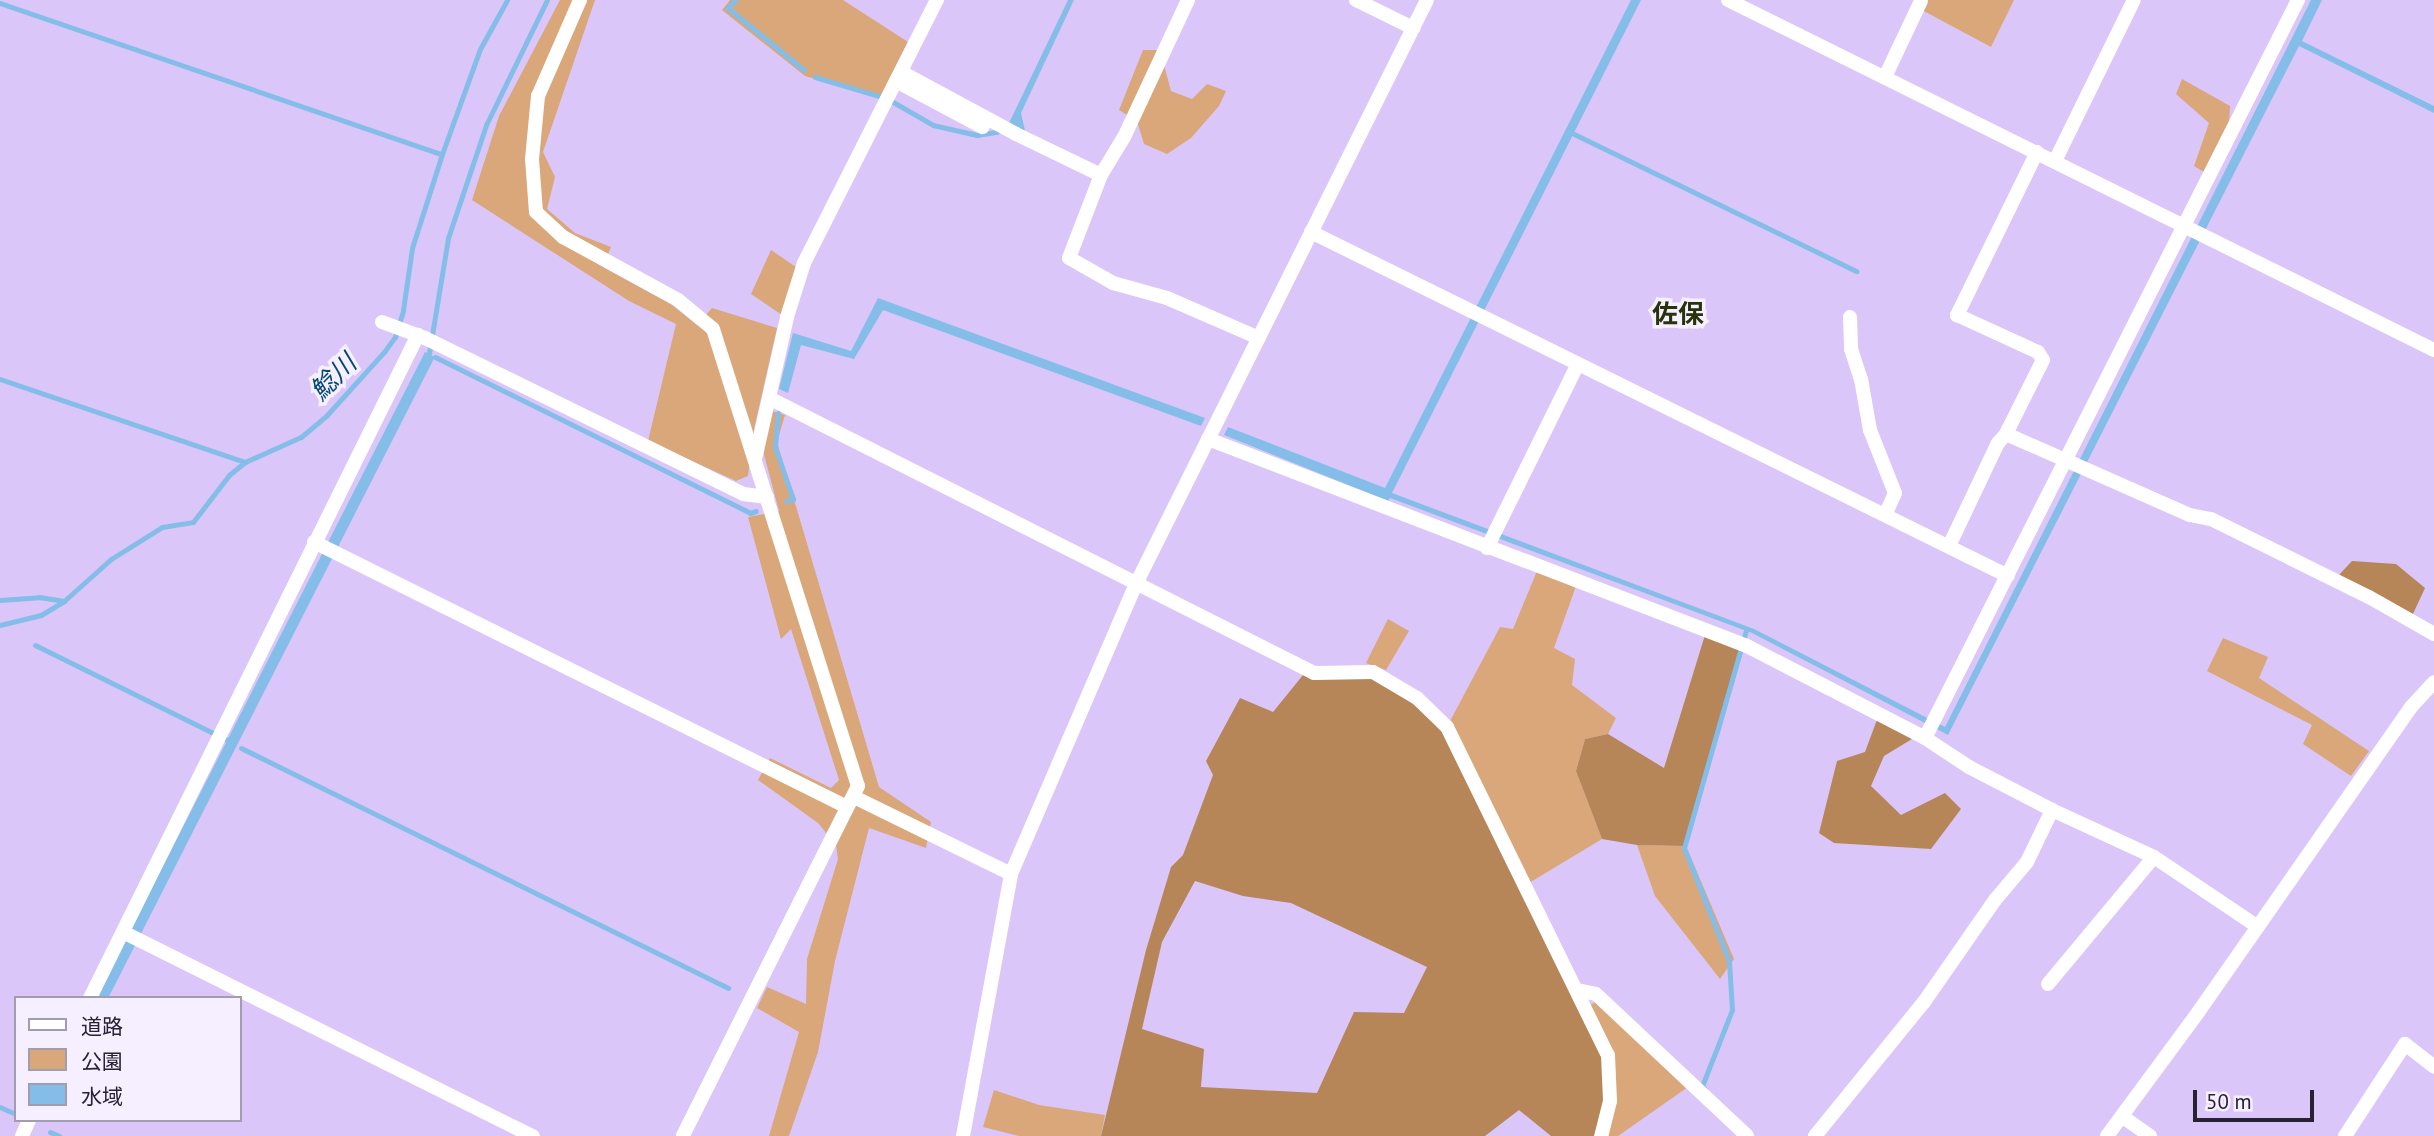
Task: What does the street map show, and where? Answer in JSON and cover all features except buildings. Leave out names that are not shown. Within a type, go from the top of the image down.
[{"type":"street","points":[[580,0],[538,96],[532,159],[536,212],[563,237],[678,300],[713,329],[756,456],[858,786],[683,1136]]},
{"type":"street","points":[[756,456],[787,317],[804,263],[937,0]]},
{"type":"street","points":[[1188,0],[1124,137],[1101,175],[1069,258],[1113,283],[1167,298],[1259,338]]},
{"type":"street","points":[[1356,0],[1413,27]]},
{"type":"street","points":[[963,1136],[1011,874],[1136,584],[1427,0]]},
{"type":"street","points":[[1728,0],[2434,350]]},
{"type":"street","points":[[2055,161],[2134,0]]},
{"type":"street","points":[[1926,738],[2298,0]]},
{"type":"street","points":[[1885,77],[1921,1]]},
{"type":"street","points":[[898,77],[982,127]]},
{"type":"street","points":[[898,77],[985,115],[1016,134],[1101,175]]},
{"type":"street","points":[[1949,546],[1998,443],[2006,434],[2043,360],[2038,352],[1957,315],[2037,152]]},
{"type":"street","points":[[1311,232],[2008,576]]},
{"type":"street","points":[[1850,317],[1851,349],[1861,379],[1870,430],[1895,493],[1885,515]]},
{"type":"street","points":[[382,322],[422,336],[743,494],[767,498]]},
{"type":"street","points":[[91,996],[127,934],[219,736],[422,336]]},
{"type":"street","points":[[1487,548],[1578,364]]},
{"type":"street","points":[[769,398],[1314,673],[1373,672],[1417,698],[1447,727],[1608,1055],[1610,1101],[1601,1136]]},
{"type":"street","points":[[2006,434],[2190,515],[2211,519],[2369,597],[2434,634]]},
{"type":"street","points":[[1208,439],[1742,644],[1926,738],[1969,767],[2052,810],[2154,857],[2258,927]]},
{"type":"street","points":[[318,544],[849,802],[1011,874]]},
{"type":"street","points":[[2107,1136],[2258,927],[2411,707],[2434,682]]},
{"type":"street","points":[[1815,1136],[1924,1002],[1995,900],[2027,862],[2052,810]]},
{"type":"street","points":[[2048,984],[2154,857]]},
{"type":"street","points":[[127,934],[533,1136]]},
{"type":"street","points":[[1577,990],[1596,994],[1747,1136]]},
{"type":"street","points":[[2344,1136],[2404,1044],[2434,1067]]},
{"type":"street","points":[[2123,1117],[2150,1136]]},
{"type":"green space","points":[[560,0],[595,0],[543,152],[555,177],[547,209],[575,233],[611,247],[603,267],[671,304],[697,325],[712,308],[777,328],[754,429],[748,476],[736,481],[648,441],[676,324],[629,301],[472,200],[499,116]]},
{"type":"green space","points":[[730,0],[843,0],[908,42],[880,98],[805,76],[722,10]]},
{"type":"green space","points":[[1925,0],[2014,0],[1991,47],[1920,9]]},
{"type":"green space","points":[[1143,50],[1160,50],[1171,91],[1192,99],[1207,84],[1226,91],[1219,106],[1191,138],[1167,154],[1144,144],[1137,121],[1119,110]]},
{"type":"green space","points":[[2182,79],[2230,106],[2229,124],[2207,174],[2194,166],[2209,123],[2176,94]]},
{"type":"green space","points":[[771,250],[796,267],[782,315],[751,294]]},
{"type":"green space","points":[[769,410],[785,415],[777,442],[879,787],[931,822],[926,848],[869,828],[835,961],[818,1052],[789,1136],[769,1136],[799,1032],[757,1008],[767,987],[806,1004],[807,959],[838,859],[836,845],[818,823],[758,780],[770,758],[831,788],[839,780],[791,629],[781,639],[748,517],[779,511],[762,447]]},
{"type":"green space","points":[[1537,571],[1576,586],[1554,648],[1575,659],[1572,685],[1616,718],[1608,734],[1585,739],[1576,771],[1602,839],[1529,883],[1449,723],[1500,627],[1513,629]]},
{"type":"green space","points":[[1388,619],[1409,631],[1386,670],[1366,663]]},
{"type":"green space","points":[[2223,638],[2268,657],[2259,678],[2369,751],[2351,776],[2303,744],[2312,725],[2207,671]]},
{"type":"green space","points":[[1637,845],[1686,846],[1734,959],[1720,979],[1655,896]]},
{"type":"green space","points":[[1596,1002],[1688,1087],[1618,1136],[1606,1136],[1590,1005]]},
{"type":"green space","points":[[994,1090],[1039,1105],[1105,1115],[1101,1136],[1019,1136],[983,1127]]},
{"type":"shaded area","points":[[2352,561],[2396,564],[2425,588],[2412,616],[2339,575]]},
{"type":"shaded area","points":[[1705,635],[1744,648],[1686,846],[1637,845],[1602,839],[1576,771],[1585,739],[1608,734],[1664,768]]},
{"type":"shaded area","points":[[1303,675],[1370,677],[1415,701],[1441,727],[1603,1058],[1604,1102],[1594,1136],[1551,1136],[1519,1110],[1485,1136],[1101,1136],[1146,950],[1171,867],[1183,855],[1213,775],[1206,761],[1240,698],[1273,712]],"holes":[[[1195,881],[1243,896],[1291,903],[1427,967],[1404,1013],[1354,1012],[1317,1093],[1201,1087],[1204,1049],[1142,1029],[1162,942]]]},
{"type":"shaded area","points":[[1878,717],[1912,739],[1884,756],[1871,786],[1901,815],[1945,793],[1961,809],[1931,849],[1834,843],[1819,833],[1837,761],[1865,752]]},
{"type":"water","points":[[1068,0],[1074,0],[1021,113],[1026,135],[1009,123]]},
{"type":"water","points":[[1631,0],[1641,0],[1392,493],[1754,629],[1945,727],[2311,0],[2322,0],[2302,41],[2434,106],[2434,113],[2299,46],[1948,735],[1752,633],[1390,498],[1388,501],[1224,435],[1228,427],[1385,488]]},
{"type":"water","points":[[878,298],[1205,418],[1201,426],[883,310],[854,359],[801,345],[788,393],[779,389],[793,333],[851,351]]},
{"type":"water","points":[[425,352],[435,357],[109,996],[101,996],[98,994]]},
{"type":"waterway","name":"鯰川","points":[[0,625],[41,615],[64,601],[111,559],[162,527],[193,522],[229,475],[245,462],[301,437],[327,415],[384,352],[395,337],[403,310],[412,248],[442,154],[480,49],[507,0]]},
{"type":"waterway","points":[[429,353],[448,238],[486,125],[547,0]]},
{"type":"waterway","points":[[735,0],[728,8],[804,70]]},
{"type":"waterway","points":[[0,3],[442,154]]},
{"type":"waterway","points":[[815,77],[879,96]]},
{"type":"waterway","points":[[893,102],[933,125],[977,135],[997,132]]},
{"type":"waterway","points":[[1574,134],[1856,271]]},
{"type":"waterway","points":[[435,357],[750,513],[756,511]]},
{"type":"waterway","points":[[0,379],[245,462]]},
{"type":"waterway","points":[[778,413],[775,447],[793,499],[786,501]]},
{"type":"waterway","points":[[0,600],[39,597],[63,601]]},
{"type":"waterway","points":[[1705,1089],[1702,1086],[1732,1010],[1729,961],[1684,848],[1746,631]]},
{"type":"waterway","points":[[35,645],[231,742]]},
{"type":"waterway","points":[[241,748],[728,988]]},
{"type":"waterway","points":[[0,1107],[14,1113]]},
{"type":"waterway","points":[[50,1132],[59,1136]]},
{"type":"district","name":"佐保","points":[[1678,314]]}]
